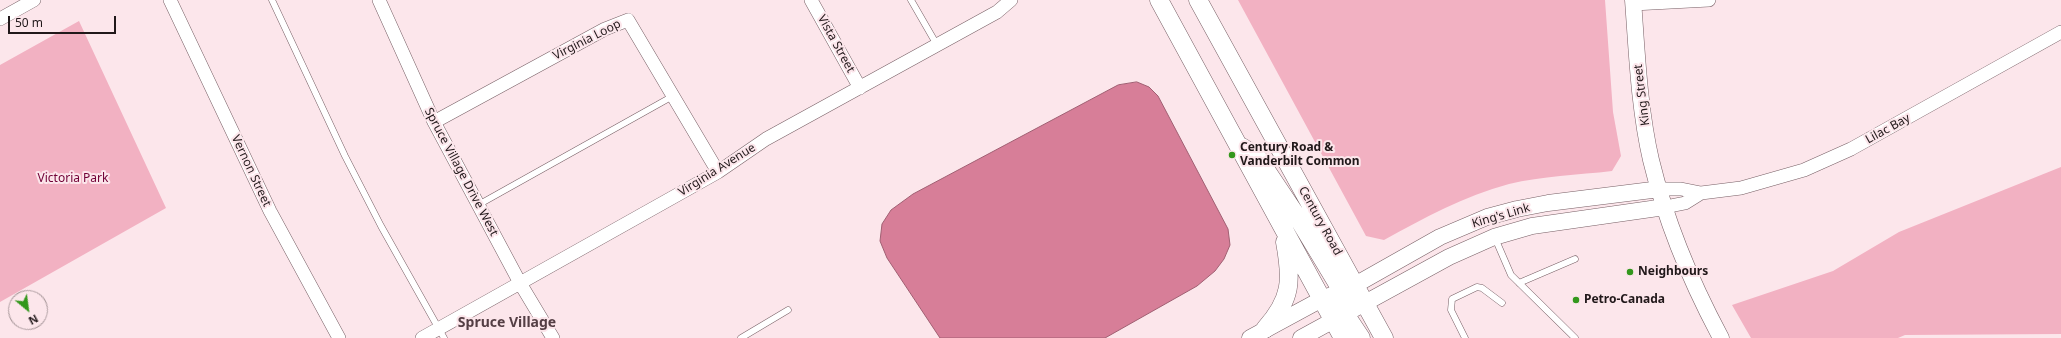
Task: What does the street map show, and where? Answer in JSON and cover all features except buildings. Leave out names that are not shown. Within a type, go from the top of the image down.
[{"type":"main road","points":[[1159,0],[1235,142],[1322,299],[1361,338]]},
{"type":"main road","name":"Century Road","points":[[1198,0],[1349,288]]},
{"type":"main road","points":[[1235,142],[1258,158],[1298,218],[1349,288],[1352,299],[1365,303],[1384,338]]},
{"type":"main road","points":[[1257,334],[1279,314],[1289,282],[1290,268],[1282,227]]},
{"type":"main road","points":[[1340,317],[1343,338]]},
{"type":"street","points":[[0,19],[34,0]]},
{"type":"street","name":"Vernon Street","points":[[170,0],[270,210],[339,338]]},
{"type":"street","name":"Spruce Village Drive West","points":[[379,0],[434,122],[520,283],[553,338]]},
{"type":"street","name":"Vista Street","points":[[811,0],[860,88]]},
{"type":"street","name":"Virginia Avenue","points":[[422,338],[441,333],[520,283],[718,172],[766,139],[997,12],[1011,0]]},
{"type":"street","points":[[1633,2],[1709,0]]},
{"type":"street","name":"King Street","points":[[1633,2],[1641,100],[1651,160],[1678,245],[1692,280],[1721,338]]},
{"type":"street","name":"Virginia Loop","points":[[434,122],[605,29],[628,20],[718,172]]},
{"type":"street","name":"Lilac Bay","points":[[1660,189],[1701,192],[1741,188],[1775,179],[1828,160],[1851,150],[2061,32]]},
{"type":"street","name":"King's Link","points":[[1257,334],[1322,299],[1349,288],[1440,237],[1487,217],[1548,203],[1660,189]]},
{"type":"street","name":"Lilac Bay","points":[[1665,207],[1685,203],[1701,192]]},
{"type":"street","name":"King's Link","points":[[1301,338],[1448,257],[1494,237],[1532,226],[1665,207]]},
{"type":"lane","points":[[272,0],[345,156],[380,226],[441,333]]},
{"type":"lane","points":[[911,0],[937,45]]},
{"type":"lane","points":[[478,205],[673,96]]},
{"type":"lane","points":[[1494,237],[1511,275],[1575,338]]},
{"type":"lane","points":[[1519,283],[1575,259]]},
{"type":"lane","points":[[1465,338],[1451,310],[1452,299],[1477,286],[1502,303]]},
{"type":"lane","points":[[741,338],[788,310]]},
{"type":"green space","points":[[1238,0],[1605,0],[1613,112],[1621,156],[1612,171],[1547,177],[1509,184],[1460,201],[1384,240],[1366,236]]},
{"type":"green space","name":"Victoria Park","points":[[79,21],[166,208],[21,290],[8,290],[8,297],[0,302],[0,65]]},
{"type":"green space","points":[[2061,167],[2061,334],[1905,335],[1898,338],[1751,338],[1732,305],[1833,271],[1899,232]]},
{"type":"shaded area","points":[[1137,82],[1149,87],[1158,96],[1228,229],[1230,245],[1224,259],[1215,271],[1197,286],[1105,338],[940,338],[887,258],[880,241],[882,224],[891,210],[913,194],[1118,85]]},
{"type":"place","name":"Century Road & Vanderbilt Common","points":[[1232,155]]},
{"type":"place","name":"Neighbours","points":[[1630,272]]},
{"type":"place","name":"Petro-Canada","points":[[1576,300]]},
{"type":"district","name":"Spruce Village","points":[[507,323]]}]
